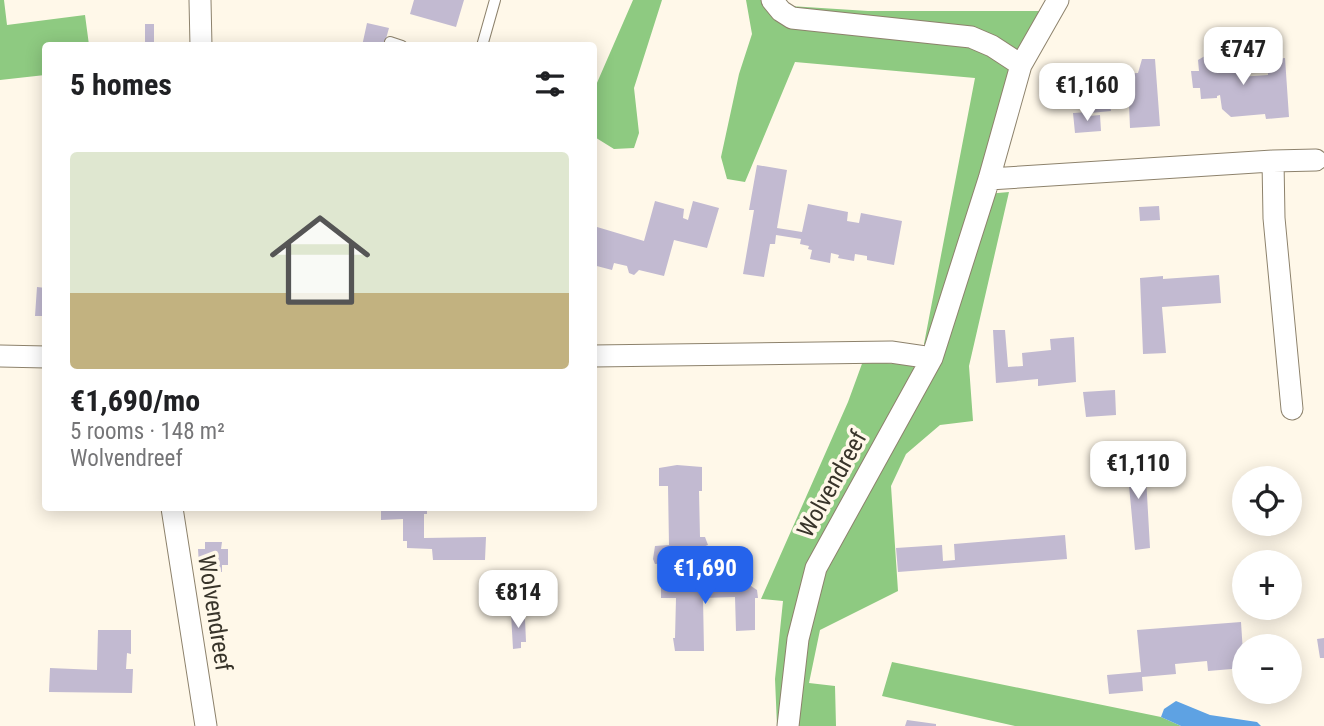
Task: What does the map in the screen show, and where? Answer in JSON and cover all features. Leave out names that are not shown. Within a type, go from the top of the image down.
[{"type":"street","points":[[200,0],[201,42]]},
{"type":"street","points":[[772,0],[781,11],[792,18],[971,37],[992,46],[1021,65]]},
{"type":"street","name":"Wolvendreef","points":[[788,726],[799,639],[816,568],[932,358],[989,179],[1021,65],[1058,0]]},
{"type":"street","points":[[989,179],[1316,160]]},
{"type":"street","points":[[1273,161],[1274,218],[1292,409]]},
{"type":"street","points":[[597,356],[891,352],[932,358]]},
{"type":"street","points":[[0,356],[42,357]]},
{"type":"street","name":"Wolvendreef","points":[[173,511],[206,726]]},
{"type":"lane","points":[[483,42],[495,0]]},
{"type":"green space","points":[[0,0],[4,0],[7,25],[85,15],[89,42],[42,42],[42,75],[0,80]]},
{"type":"green space","points":[[633,0],[662,0],[634,88],[639,133],[634,148],[614,149],[597,138],[597,83]]},
{"type":"green space","points":[[746,0],[783,0],[790,6],[868,11],[1039,11],[975,195],[1009,192],[969,366],[973,421],[940,425],[906,454],[891,486],[898,591],[820,630],[809,683],[835,686],[836,726],[777,726],[775,679],[783,601],[761,599],[848,402],[863,361],[910,365],[931,377],[942,356],[924,344],[975,78],[795,62],[745,182],[727,179],[721,157],[739,74],[752,34]]},
{"type":"green space","points":[[892,662],[1161,717],[1181,726],[1015,726],[882,696]]},
{"type":"water","points":[[1176,701],[1210,715],[1257,722],[1261,726],[1181,726],[1161,717],[1164,709]]},
{"type":"building","points":[[414,0],[464,0],[456,27],[410,14]]},
{"type":"building","points":[[367,23],[389,28],[385,42],[363,42]]},
{"type":"building","points":[[145,24],[154,24],[154,42],[145,42]]},
{"type":"building","points":[[1217,52],[1237,57],[1239,77],[1268,75],[1267,60],[1285,58],[1289,117],[1266,119],[1265,114],[1231,117],[1222,109],[1220,95],[1217,98],[1201,99],[1200,88],[1193,88],[1191,71],[1199,71],[1198,60]]},
{"type":"building","points":[[1142,59],[1155,59],[1160,126],[1130,128],[1129,105],[1110,106],[1111,111],[1090,113],[1089,97],[1101,96],[1098,66],[1115,64],[1116,74],[1138,73]]},
{"type":"building","points":[[1089,112],[1089,116],[1100,115],[1101,131],[1075,133],[1073,113]]},
{"type":"building","points":[[757,165],[787,170],[777,228],[802,232],[808,204],[848,212],[847,221],[859,223],[861,213],[902,221],[894,265],[867,260],[867,256],[855,254],[854,261],[838,258],[839,255],[831,253],[830,263],[810,259],[812,250],[808,249],[809,246],[800,244],[801,239],[776,235],[775,244],[770,244],[764,277],[743,274],[754,210],[749,210]]},
{"type":"building","points":[[655,201],[684,209],[683,218],[688,220],[693,201],[719,208],[707,248],[674,240],[664,276],[639,270],[634,275],[629,273],[627,266],[614,263],[612,270],[597,266],[597,227],[644,241]]},
{"type":"building","points":[[1159,206],[1160,220],[1140,221],[1139,207]]},
{"type":"building","points":[[1219,275],[1221,303],[1162,307],[1166,353],[1143,354],[1140,278]]},
{"type":"building","points":[[37,287],[42,288],[42,316],[35,316]]},
{"type":"building","points":[[993,330],[1005,330],[1008,367],[1023,366],[1022,353],[1051,350],[1050,339],[1074,337],[1076,382],[1038,386],[1038,379],[996,383]]},
{"type":"building","points":[[1115,390],[1116,415],[1086,417],[1083,392]]},
{"type":"building","points":[[1142,451],[1143,462],[1138,463],[1139,477],[1146,477],[1150,548],[1135,550],[1126,453]]},
{"type":"building","points":[[677,465],[702,467],[702,491],[699,491],[700,537],[705,537],[708,545],[700,548],[700,566],[670,567],[669,563],[655,564],[653,559],[655,546],[669,545],[668,486],[659,486],[659,468]]},
{"type":"building","points":[[381,511],[427,511],[427,514],[424,514],[424,538],[486,537],[485,560],[433,560],[432,549],[407,548],[407,541],[403,541],[403,519],[381,520]]},
{"type":"building","points":[[1065,535],[1067,559],[898,572],[896,548],[942,545],[943,561],[955,560],[954,544]]},
{"type":"building","points":[[205,542],[222,542],[221,549],[228,549],[228,565],[222,565],[222,572],[205,572],[205,565],[199,565],[198,549],[205,549]]},
{"type":"building","points":[[728,574],[728,588],[751,586],[757,590],[755,630],[736,631],[735,597],[703,598],[704,651],[675,651],[673,638],[676,598],[661,598],[661,576]]},
{"type":"building","points":[[520,612],[520,619],[525,619],[526,642],[521,642],[521,648],[513,649],[511,613]]},
{"type":"building","points":[[1241,622],[1242,634],[1232,634],[1232,669],[1208,671],[1207,661],[1175,664],[1176,674],[1142,677],[1143,691],[1109,694],[1107,675],[1141,672],[1137,630]]},
{"type":"building","points":[[98,630],[131,630],[131,654],[127,653],[126,669],[133,669],[132,693],[49,692],[50,668],[97,670]]},
{"type":"building","points":[[1324,638],[1324,658],[1320,658],[1317,639]]},
{"type":"building","points":[[907,720],[936,724],[936,726],[905,726]]}]
